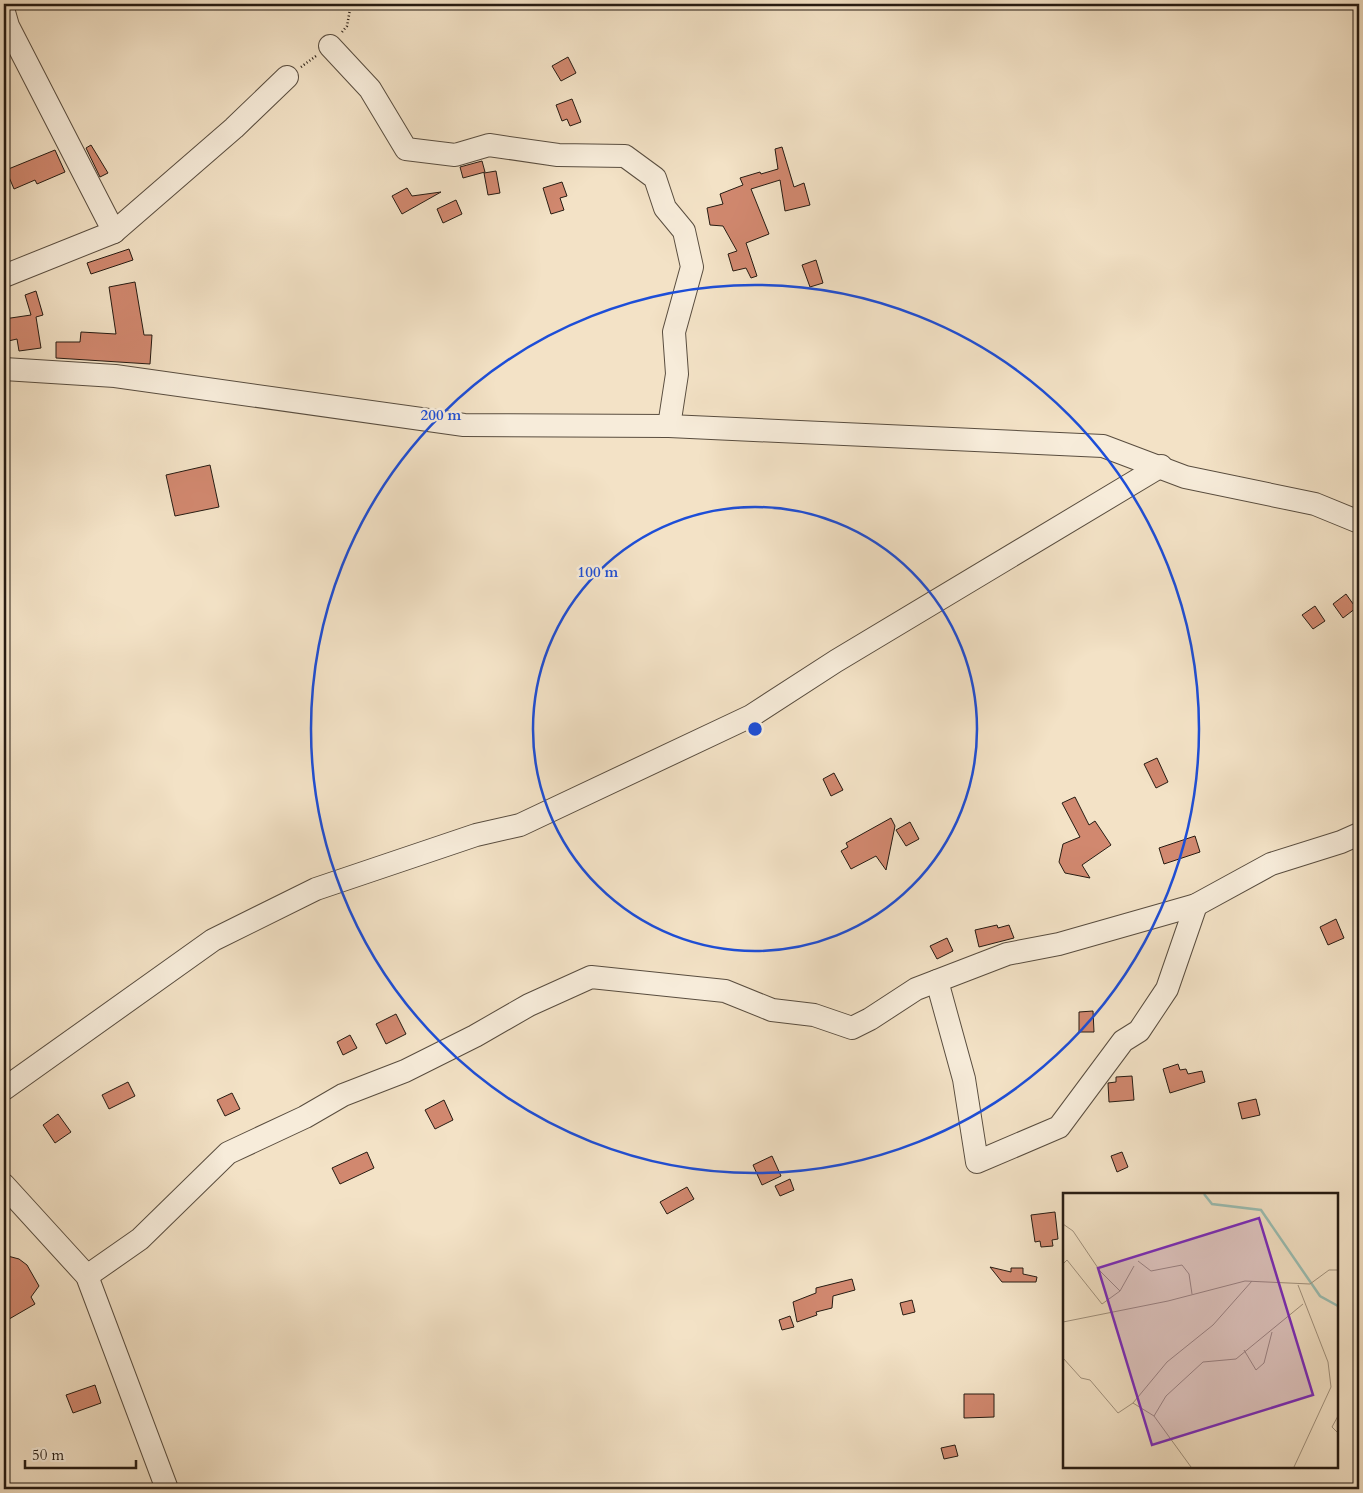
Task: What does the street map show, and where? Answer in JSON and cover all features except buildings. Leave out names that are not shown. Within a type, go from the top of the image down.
[{"type":"street","points":[[4,12],[8,26],[114,232]]},
{"type":"street","points":[[330,46],[370,89],[406,149],[455,155],[489,145],[558,155],[625,156],[655,178],[664,208],[684,231],[692,267],[674,332],[677,374],[669,426]]},
{"type":"street","points":[[4,276],[114,232],[234,128],[287,77]]},
{"type":"street","points":[[4,369],[116,376],[464,424],[669,426],[1103,446],[1161,466],[1185,477],[1315,504],[1359,522]]},
{"type":"street","points":[[4,1089],[213,940],[316,889],[476,835],[520,825],[751,716],[836,661],[1161,466]]},
{"type":"street","points":[[87,1276],[140,1239],[228,1153],[305,1117],[343,1095],[405,1071],[475,1036],[529,1005],[591,977],[726,990],[772,1010],[814,1016],[852,1028],[870,1019],[916,989],[936,981],[1008,954],[1059,944],[1196,904],[1270,864],[1342,842],[1359,834]]},
{"type":"street","points":[[936,981],[964,1079],[977,1162],[1059,1127],[1123,1041],[1139,1030],[1167,989],[1196,904]]},
{"type":"street","points":[[4,1185],[87,1276],[166,1489]]}]
